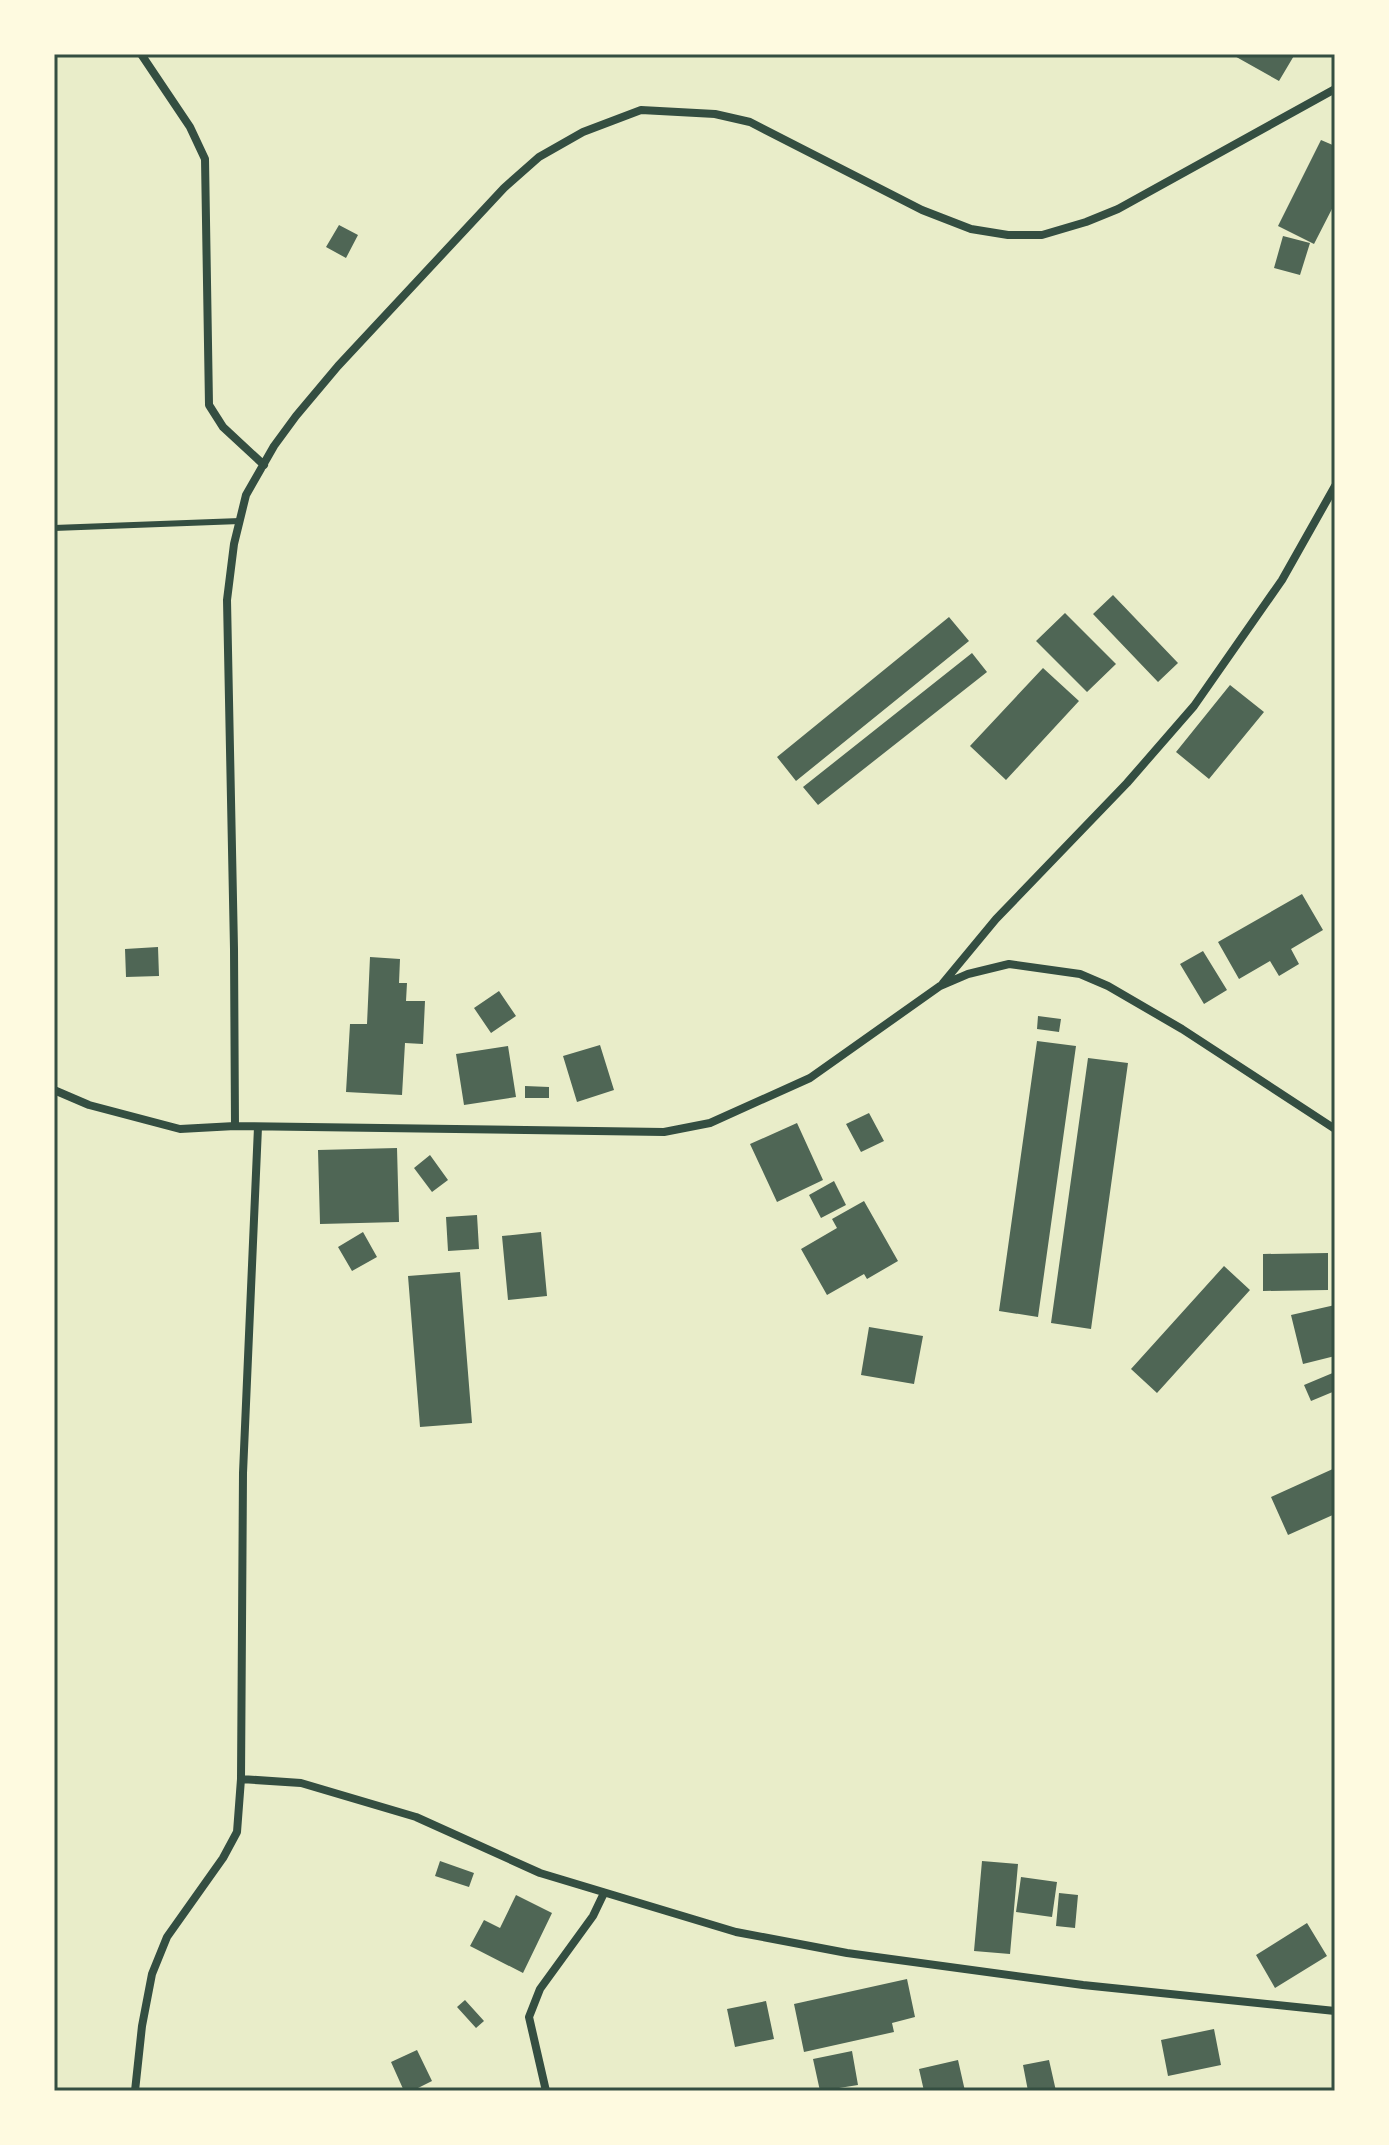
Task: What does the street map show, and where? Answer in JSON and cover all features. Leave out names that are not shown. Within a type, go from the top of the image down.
[{"type":"street","points":[[141,54],[190,127],[205,159],[209,405],[223,427],[264,465]]},
{"type":"street","points":[[235,1126],[227,600],[246,495],[274,446],[315,393],[504,188],[561,142],[641,110],[715,114],[750,122],[922,210],[971,229],[1008,235],[1042,235],[1118,209],[1335,89]]},
{"type":"street","points":[[940,986],[996,919],[1127,783],[1194,706],[1282,580],[1335,486]]},
{"type":"street","points":[[54,1090],[89,1105],[180,1129],[235,1126],[664,1132],[710,1123],[810,1078],[940,986],[968,974],[1009,964],[1080,974],[1108,986],[1182,1029],[1335,1129]]},
{"type":"street","points":[[135,2091],[142,2026],[152,1974],[167,1937],[223,1858],[237,1832],[241,1779],[243,1473],[258,1127]]},
{"type":"street","points":[[241,1779],[301,1783],[416,1817],[540,1873],[736,1932],[847,1953],[1083,1985],[1335,2011]]},
{"type":"street","points":[[546,2091],[529,2017],[540,1989],[593,1916],[604,1893]]},
{"type":"lane","points":[[54,528],[240,521]]},
{"type":"building","points":[[1231,54],[1295,54],[1279,81]]},
{"type":"building","points":[[1321,140],[1335,146],[1335,203],[1314,244],[1278,226]]},
{"type":"building","points":[[339,225],[358,235],[346,258],[326,247]]},
{"type":"building","points":[[1283,236],[1310,243],[1300,275],[1274,268]]},
{"type":"building","points":[[1113,595],[1178,663],[1158,682],[1093,614]]},
{"type":"building","points":[[1065,613],[1116,664],[1087,692],[1036,641]]},
{"type":"building","points":[[949,617],[969,641],[796,781],[777,757]]},
{"type":"building","points":[[972,653],[987,672],[818,805],[803,787]]},
{"type":"building","points":[[1043,668],[1079,701],[1006,780],[970,746]]},
{"type":"building","points":[[1230,685],[1264,712],[1209,779],[1176,752]]},
{"type":"building","points":[[1302,894],[1323,930],[1291,949],[1299,964],[1279,976],[1270,961],[1239,979],[1218,942]]},
{"type":"building","points":[[158,947],[159,976],[126,977],[125,949]]},
{"type":"building","points":[[1203,951],[1227,990],[1204,1004],[1180,964]]},
{"type":"building","points":[[370,957],[400,959],[399,983],[407,983],[406,1001],[425,1001],[423,1044],[405,1043],[402,1095],[346,1092],[350,1024],[367,1024]]},
{"type":"building","points":[[499,991],[516,1016],[491,1033],[474,1008]]},
{"type":"building","points":[[1038,1016],[1061,1019],[1059,1032],[1037,1029]]},
{"type":"building","points":[[1037,1041],[1076,1046],[1038,1317],[999,1311]]},
{"type":"building","points":[[600,1045],[614,1090],[577,1102],[563,1056]]},
{"type":"building","points":[[508,1046],[516,1097],[464,1105],[456,1054]]},
{"type":"building","points":[[1088,1058],[1128,1063],[1091,1329],[1051,1323]]},
{"type":"building","points":[[525,1086],[549,1087],[549,1098],[525,1098]]},
{"type":"building","points":[[869,1113],[884,1141],[861,1152],[846,1124]]},
{"type":"building","points":[[797,1123],[823,1180],[777,1202],[750,1144]]},
{"type":"building","points":[[397,1148],[399,1222],[320,1224],[318,1150]]},
{"type":"building","points":[[430,1155],[448,1180],[432,1192],[414,1168]]},
{"type":"building","points":[[834,1181],[846,1205],[821,1218],[809,1195]]},
{"type":"building","points":[[864,1201],[898,1261],[867,1279],[864,1274],[827,1295],[801,1249],[837,1228],[832,1219]]},
{"type":"building","points":[[477,1215],[479,1249],[448,1251],[446,1217]]},
{"type":"building","points":[[363,1232],[377,1257],[352,1271],[338,1247]]},
{"type":"building","points":[[541,1232],[547,1296],[508,1300],[502,1236]]},
{"type":"building","points":[[1328,1253],[1328,1290],[1263,1291],[1263,1254]]},
{"type":"building","points":[[1224,1266],[1250,1290],[1157,1393],[1131,1369]]},
{"type":"building","points":[[460,1272],[472,1423],[420,1427],[408,1276]]},
{"type":"building","points":[[1335,1305],[1335,1356],[1303,1364],[1291,1315]]},
{"type":"building","points":[[869,1327],[923,1336],[914,1384],[861,1375]]},
{"type":"building","points":[[1335,1372],[1335,1391],[1311,1401],[1304,1385]]},
{"type":"building","points":[[1335,1468],[1335,1514],[1288,1535],[1271,1497]]},
{"type":"building","points":[[440,1861],[474,1873],[469,1887],[435,1876]]},
{"type":"building","points":[[982,1861],[1018,1864],[1010,1954],[974,1951]]},
{"type":"building","points":[[1021,1877],[1057,1882],[1052,1917],[1016,1912]]},
{"type":"building","points":[[1059,1893],[1078,1895],[1075,1928],[1056,1926]]},
{"type":"building","points":[[516,1895],[552,1913],[523,1973],[470,1946],[484,1920],[500,1928]]},
{"type":"building","points":[[1307,1923],[1327,1956],[1275,1988],[1256,1955]]},
{"type":"building","points":[[907,1979],[915,2017],[892,2023],[894,2032],[804,2052],[794,2004]]},
{"type":"building","points":[[465,2000],[484,2021],[476,2028],[457,2007]]},
{"type":"building","points":[[766,2001],[774,2039],[735,2047],[727,2009]]},
{"type":"building","points":[[1214,2029],[1221,2065],[1168,2076],[1161,2040]]},
{"type":"building","points":[[417,2050],[432,2081],[412,2091],[404,2091],[391,2062]]},
{"type":"building","points":[[852,2051],[858,2085],[820,2091],[813,2059]]},
{"type":"building","points":[[958,2060],[965,2091],[924,2091],[919,2069]]},
{"type":"building","points":[[1049,2060],[1056,2091],[1028,2091],[1023,2065]]}]
